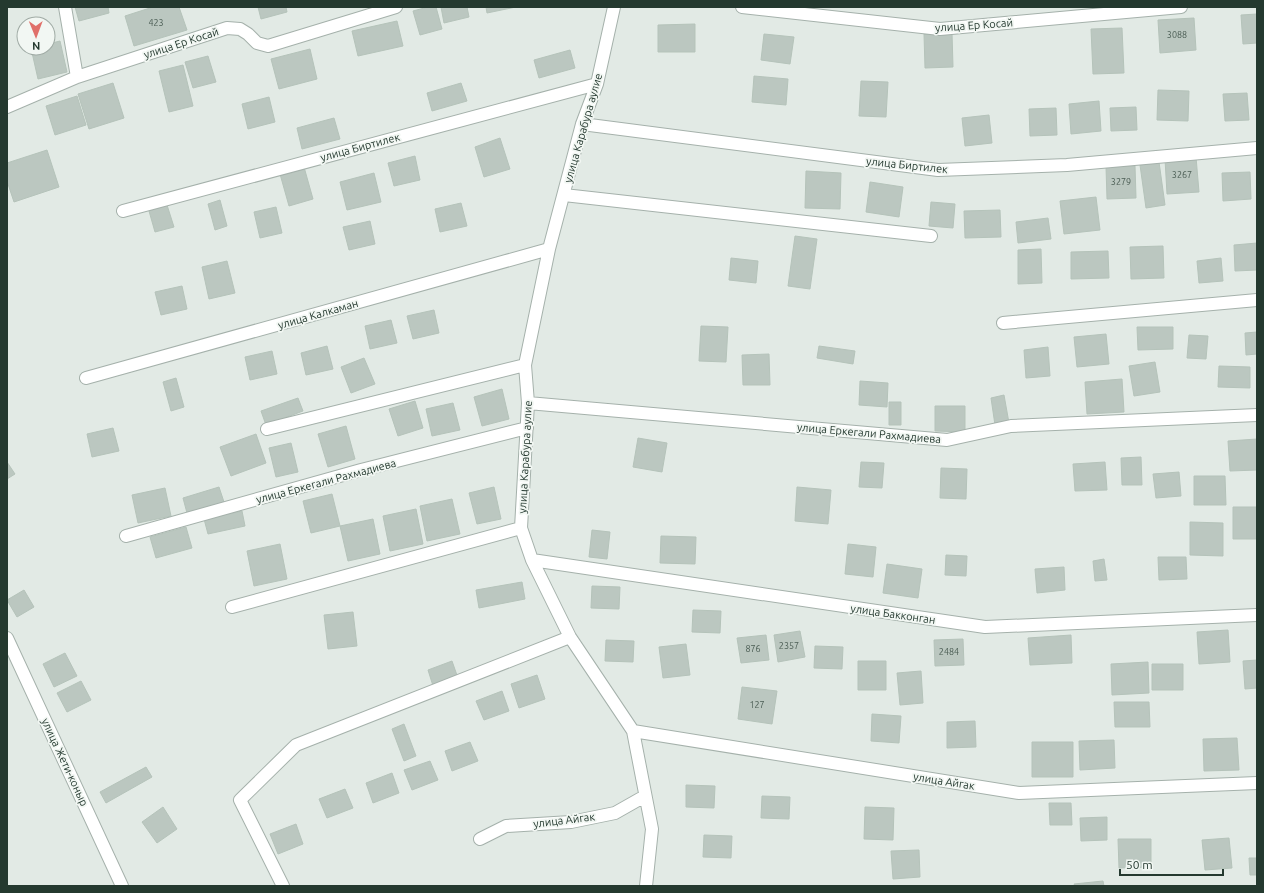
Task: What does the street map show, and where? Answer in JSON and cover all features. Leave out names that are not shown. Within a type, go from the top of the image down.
[{"type":"street","points":[[65,7],[77,77]]},
{"type":"street","name":"улица Ер Косай","points":[[7,106],[77,77],[227,28],[240,29],[257,43],[268,46],[396,7]]},
{"type":"street","name":"улица Карабура аулие","points":[[614,7],[597,84],[582,124],[549,249],[525,365],[528,403],[521,528],[532,560],[570,637],[633,731],[652,830],[646,886]]},
{"type":"street","name":"улица Ер Косай","points":[[742,7],[940,29],[1181,7]]},
{"type":"street","name":"улица Биртилек","points":[[123,211],[597,84]]},
{"type":"street","name":"улица Биртилек","points":[[582,124],[938,170],[1067,165],[1257,148]]},
{"type":"street","points":[[564,195],[931,236]]},
{"type":"street","name":"улица Калкаман","points":[[86,378],[549,249]]},
{"type":"street","points":[[1002,323],[1257,300]]},
{"type":"street","points":[[267,429],[525,365]]},
{"type":"street","name":"улица Еркегали Рахмадиева","points":[[528,403],[947,440],[1011,426],[1257,415]]},
{"type":"street","name":"улица Еркегали Рахмадиева","points":[[126,536],[361,470],[527,428]]},
{"type":"street","points":[[232,607],[521,528]]},
{"type":"street","name":"улица Бакконган","points":[[532,560],[985,627],[1257,615]]},
{"type":"street","points":[[283,886],[240,800],[296,745],[570,637]]},
{"type":"street","name":"улица Жети-коныр","points":[[7,638],[122,886]]},
{"type":"street","name":"улица Айгак","points":[[633,731],[1019,793],[1257,783]]},
{"type":"street","name":"улица Айгак","points":[[480,839],[506,826],[571,822],[615,813],[645,796]]},
{"type":"building","points":[[75,7],[108,7],[109,13],[79,21]]},
{"type":"building","points":[[153,7],[179,7],[187,30],[134,46],[125,16]]},
{"type":"building","points":[[258,7],[286,7],[287,12],[261,19]]},
{"type":"building","points":[[428,7],[436,7],[442,29],[420,35],[413,11]]},
{"type":"building","points":[[441,7],[467,7],[469,17],[444,23]]},
{"type":"building","points":[[486,7],[516,7],[487,13]]},
{"type":"building","points":[[1257,14],[1257,43],[1243,44],[1241,15]]},
{"type":"building","points":[[1194,18],[1196,50],[1160,53],[1158,20]]},
{"type":"building","points":[[397,21],[403,46],[358,56],[352,31]]},
{"type":"building","points":[[695,24],[695,52],[658,52],[658,25]]},
{"type":"building","points":[[1122,28],[1124,73],[1093,74],[1091,29]]},
{"type":"building","points":[[952,33],[953,67],[925,68],[924,34]]},
{"type":"building","points":[[764,34],[794,37],[790,64],[761,60]]},
{"type":"building","points":[[60,41],[67,72],[38,79],[33,56],[56,56],[56,42]]},
{"type":"building","points":[[310,49],[317,79],[279,89],[271,59]]},
{"type":"building","points":[[570,50],[575,68],[539,78],[534,60]]},
{"type":"building","points":[[208,56],[216,82],[193,88],[185,62]]},
{"type":"building","points":[[183,65],[193,106],[169,112],[159,71]]},
{"type":"building","points":[[754,76],[788,79],[786,105],[752,102]]},
{"type":"building","points":[[861,81],[888,82],[886,117],[859,116]]},
{"type":"building","points":[[113,83],[124,118],[89,129],[78,94]]},
{"type":"building","points":[[461,83],[467,101],[432,111],[427,93]]},
{"type":"building","points":[[1158,90],[1189,91],[1188,121],[1157,120]]},
{"type":"building","points":[[1247,93],[1249,120],[1225,121],[1223,94]]},
{"type":"building","points":[[77,96],[86,125],[55,135],[46,106]]},
{"type":"building","points":[[269,97],[275,122],[248,129],[242,104]]},
{"type":"building","points":[[1099,101],[1101,131],[1071,134],[1069,104]]},
{"type":"building","points":[[1136,107],[1137,130],[1111,131],[1110,108]]},
{"type":"building","points":[[1056,108],[1057,135],[1030,136],[1029,109]]},
{"type":"building","points":[[989,115],[992,143],[965,146],[962,118]]},
{"type":"building","points":[[334,118],[340,139],[302,149],[297,128]]},
{"type":"building","points":[[500,138],[510,169],[484,177],[475,147]]},
{"type":"building","points":[[47,150],[59,187],[14,202],[7,181],[7,163]]},
{"type":"building","points":[[415,156],[420,180],[394,186],[388,163]]},
{"type":"building","points":[[1196,157],[1199,192],[1167,194],[1165,159]]},
{"type":"building","points":[[1159,162],[1165,205],[1146,208],[1140,165]]},
{"type":"building","points":[[1135,166],[1136,198],[1107,199],[1106,167]]},
{"type":"building","points":[[304,167],[313,199],[289,206],[280,174]]},
{"type":"building","points":[[806,171],[841,173],[840,209],[805,208]]},
{"type":"building","points":[[1250,172],[1251,199],[1223,201],[1222,173]]},
{"type":"building","points":[[374,173],[381,202],[347,210],[340,182]]},
{"type":"building","points":[[870,182],[903,187],[899,217],[866,212]]},
{"type":"building","points":[[1096,197],[1100,230],[1064,234],[1060,201]]},
{"type":"building","points":[[220,200],[227,226],[215,230],[208,204]]},
{"type":"building","points":[[931,202],[955,204],[953,228],[929,226]]},
{"type":"building","points":[[461,203],[467,226],[440,232],[435,209]]},
{"type":"building","points":[[167,205],[174,227],[155,232],[149,211]]},
{"type":"building","points":[[276,207],[282,233],[260,238],[254,212]]},
{"type":"building","points":[[1000,210],[1001,237],[965,238],[964,211]]},
{"type":"building","points":[[1048,218],[1051,239],[1018,243],[1016,222]]},
{"type":"building","points":[[370,221],[375,244],[349,250],[343,227]]},
{"type":"building","points":[[795,236],[817,239],[810,289],[788,286]]},
{"type":"building","points":[[1257,243],[1257,270],[1235,271],[1234,245]]},
{"type":"building","points":[[1163,246],[1164,278],[1131,279],[1130,247]]},
{"type":"building","points":[[1041,249],[1042,283],[1018,284],[1018,250]]},
{"type":"building","points":[[1108,251],[1109,278],[1071,279],[1071,252]]},
{"type":"building","points":[[731,258],[758,261],[756,283],[729,280]]},
{"type":"building","points":[[1221,258],[1223,281],[1199,283],[1197,261]]},
{"type":"building","points":[[227,261],[235,293],[209,299],[202,267]]},
{"type":"building","points":[[182,286],[187,309],[161,315],[155,292]]},
{"type":"building","points":[[434,310],[439,333],[413,339],[407,316]]},
{"type":"building","points":[[391,320],[397,343],[370,349],[365,326]]},
{"type":"building","points":[[701,326],[728,327],[726,362],[699,361]]},
{"type":"building","points":[[1137,327],[1173,327],[1173,349],[1138,350]]},
{"type":"building","points":[[1257,332],[1257,354],[1246,355],[1245,333]]},
{"type":"building","points":[[1106,334],[1109,364],[1077,367],[1074,337]]},
{"type":"building","points":[[1189,335],[1208,336],[1206,359],[1187,358]]},
{"type":"building","points":[[327,346],[333,369],[306,375],[301,353]]},
{"type":"building","points":[[819,346],[855,351],[853,364],[817,358]]},
{"type":"building","points":[[1048,347],[1050,376],[1026,378],[1024,350]]},
{"type":"building","points":[[272,351],[277,374],[250,380],[245,357]]},
{"type":"building","points":[[769,354],[770,385],[743,385],[742,355]]},
{"type":"building","points":[[364,358],[375,384],[351,393],[341,367]]},
{"type":"building","points":[[1155,362],[1160,392],[1134,396],[1129,366]]},
{"type":"building","points":[[1219,366],[1250,367],[1250,388],[1218,387]]},
{"type":"building","points":[[176,378],[184,407],[171,411],[163,382]]},
{"type":"building","points":[[1122,379],[1124,412],[1087,414],[1085,382]]},
{"type":"building","points":[[860,381],[888,383],[887,407],[859,405]]},
{"type":"building","points":[[502,389],[509,419],[482,426],[474,397]]},
{"type":"building","points":[[1004,395],[1009,423],[995,425],[991,398]]},
{"type":"building","points":[[298,398],[303,411],[266,425],[261,411]]},
{"type":"building","points":[[415,401],[423,428],[398,436],[389,409]]},
{"type":"building","points":[[889,402],[901,402],[901,425],[889,425]]},
{"type":"building","points":[[453,403],[460,430],[432,436],[426,409]]},
{"type":"building","points":[[935,406],[965,406],[965,432],[935,431]]},
{"type":"building","points":[[346,426],[355,459],[328,467],[318,434]]},
{"type":"building","points":[[113,428],[119,451],[92,457],[87,434]]},
{"type":"building","points":[[256,434],[266,463],[231,476],[220,447]]},
{"type":"building","points":[[638,438],[667,443],[662,472],[633,467]]},
{"type":"building","points":[[1257,439],[1257,470],[1230,471],[1228,441]]},
{"type":"building","points":[[291,443],[298,472],[276,477],[269,448]]},
{"type":"building","points":[[1141,457],[1142,485],[1122,485],[1121,458]]},
{"type":"building","points":[[7,462],[15,474],[7,479]]},
{"type":"building","points":[[861,462],[884,463],[882,488],[859,487]]},
{"type":"building","points":[[1105,462],[1107,490],[1075,491],[1073,464]]},
{"type":"building","points":[[941,468],[967,469],[966,499],[940,498]]},
{"type":"building","points":[[1179,472],[1181,496],[1156,498],[1153,474]]},
{"type":"building","points":[[1194,476],[1225,476],[1226,505],[1194,505]]},
{"type":"building","points":[[219,487],[224,502],[187,513],[183,498]]},
{"type":"building","points":[[494,487],[501,519],[477,524],[469,493]]},
{"type":"building","points":[[797,487],[831,490],[828,524],[795,521]]},
{"type":"building","points":[[165,488],[171,516],[138,523],[132,495]]},
{"type":"building","points":[[332,494],[340,526],[311,533],[303,501]]},
{"type":"building","points":[[452,499],[460,534],[427,541],[420,506]]},
{"type":"building","points":[[1233,507],[1257,507],[1257,539],[1233,539]]},
{"type":"building","points":[[416,509],[423,544],[390,551],[383,516]]},
{"type":"building","points":[[242,511],[245,526],[208,534],[204,519]]},
{"type":"building","points":[[373,519],[380,554],[348,561],[340,526]]},
{"type":"building","points":[[1190,522],[1223,523],[1223,556],[1190,555]]},
{"type":"building","points":[[186,527],[192,548],[156,558],[150,537]]},
{"type":"building","points":[[592,530],[610,532],[607,559],[589,557]]},
{"type":"building","points":[[661,536],[696,537],[695,564],[660,563]]},
{"type":"building","points":[[280,544],[287,579],[254,586],[247,551]]},
{"type":"building","points":[[848,544],[876,547],[873,577],[845,574]]},
{"type":"building","points":[[946,555],[967,556],[966,576],[945,575]]},
{"type":"building","points":[[1158,557],[1186,557],[1187,579],[1159,580]]},
{"type":"building","points":[[1104,559],[1107,580],[1095,581],[1093,561]]},
{"type":"building","points":[[887,564],[922,569],[918,598],[883,593]]},
{"type":"building","points":[[1064,567],[1065,590],[1037,593],[1035,569]]},
{"type":"building","points":[[522,582],[525,599],[479,608],[476,590]]},
{"type":"building","points":[[592,586],[620,587],[619,609],[591,608]]},
{"type":"building","points":[[24,590],[34,607],[17,617],[7,600]]},
{"type":"building","points":[[693,610],[721,611],[720,633],[692,632]]},
{"type":"building","points":[[353,612],[357,646],[328,649],[324,615]]},
{"type":"building","points":[[1228,630],[1230,662],[1199,664],[1197,632]]},
{"type":"building","points":[[800,631],[805,657],[778,662],[774,635]]},
{"type":"building","points":[[766,635],[769,660],[741,663],[737,638]]},
{"type":"building","points":[[1071,635],[1072,663],[1030,665],[1028,638]]},
{"type":"building","points":[[963,639],[964,665],[935,666],[934,640]]},
{"type":"building","points":[[606,640],[634,641],[633,662],[605,661]]},
{"type":"building","points":[[686,644],[690,675],[663,678],[659,647]]},
{"type":"building","points":[[815,646],[843,647],[842,669],[814,668]]},
{"type":"building","points":[[65,653],[77,676],[54,687],[43,664]]},
{"type":"building","points":[[1257,660],[1257,688],[1245,689],[1243,661]]},
{"type":"building","points":[[452,661],[459,681],[434,689],[428,670]]},
{"type":"building","points":[[858,661],[886,661],[886,690],[858,690]]},
{"type":"building","points":[[1148,662],[1149,693],[1112,695],[1111,664]]},
{"type":"building","points":[[1152,664],[1183,664],[1183,690],[1152,690]]},
{"type":"building","points":[[921,671],[923,703],[900,705],[897,673]]},
{"type":"building","points":[[537,675],[545,699],[519,708],[511,684]]},
{"type":"building","points":[[81,681],[91,700],[67,712],[57,693]]},
{"type":"building","points":[[742,687],[777,691],[772,724],[738,719]]},
{"type":"building","points":[[502,691],[509,711],[484,720],[476,701]]},
{"type":"building","points":[[1114,702],[1149,702],[1150,727],[1115,727]]},
{"type":"building","points":[[872,714],[901,716],[899,743],[871,741]]},
{"type":"building","points":[[975,721],[976,747],[947,748],[947,722]]},
{"type":"building","points":[[404,724],[416,756],[404,761],[392,729]]},
{"type":"building","points":[[1237,738],[1239,770],[1204,771],[1203,739]]},
{"type":"building","points":[[1114,740],[1115,768],[1080,770],[1079,741]]},
{"type":"building","points":[[470,742],[478,761],[452,771],[445,751]]},
{"type":"building","points":[[1032,742],[1073,742],[1073,777],[1032,777]]},
{"type":"building","points":[[430,761],[438,780],[412,790],[404,770]]},
{"type":"building","points":[[146,767],[152,777],[106,803],[100,792]]},
{"type":"building","points":[[392,773],[399,793],[373,803],[366,783]]},
{"type":"building","points":[[686,785],[715,786],[714,808],[686,807]]},
{"type":"building","points":[[345,789],[353,808],[327,818],[319,799]]},
{"type":"building","points":[[762,796],[790,797],[789,819],[761,818]]},
{"type":"building","points":[[1049,803],[1071,803],[1072,825],[1050,825]]},
{"type":"building","points":[[163,807],[177,829],[157,843],[142,822]]},
{"type":"building","points":[[865,807],[894,808],[893,840],[864,839]]},
{"type":"building","points":[[1107,817],[1107,840],[1081,841],[1080,818]]},
{"type":"building","points":[[296,824],[303,844],[278,854],[270,834]]},
{"type":"building","points":[[704,835],[732,836],[731,858],[703,857]]},
{"type":"building","points":[[1229,838],[1232,868],[1205,870],[1202,840]]},
{"type":"building","points":[[1118,839],[1151,839],[1151,867],[1119,868]]},
{"type":"building","points":[[919,850],[920,877],[893,879],[891,851]]},
{"type":"building","points":[[1249,858],[1257,858],[1257,875],[1250,875]]},
{"type":"building","points":[[1103,881],[1104,886],[1075,886],[1074,884]]}]
